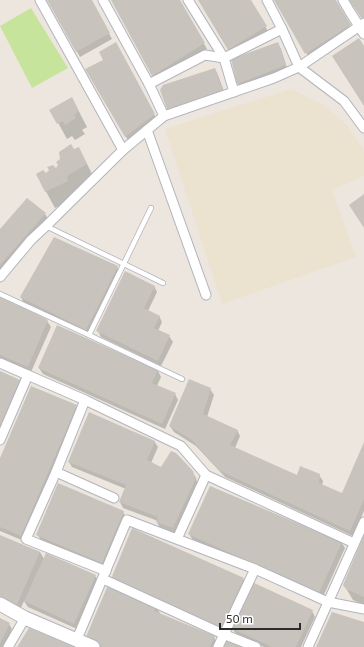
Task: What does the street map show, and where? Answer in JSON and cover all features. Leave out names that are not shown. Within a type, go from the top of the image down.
[{"type":"street","points":[[40,0],[123,150]]},
{"type":"street","points":[[103,0],[149,84],[164,116]]},
{"type":"street","points":[[188,0],[224,58],[234,92]]},
{"type":"street","points":[[267,0],[282,29],[298,67],[344,101],[364,128]]},
{"type":"street","points":[[343,0],[361,24],[364,34]]},
{"type":"street","points":[[0,277],[31,240],[123,150],[164,116],[274,78],[298,67],[361,24]]},
{"type":"street","points":[[149,84],[205,55],[224,58],[282,29]]},
{"type":"street","points":[[148,130],[206,295]]},
{"type":"street","points":[[0,363],[85,400],[181,446],[206,475],[354,543]]},
{"type":"street","points":[[0,440],[28,375]]},
{"type":"street","points":[[85,400],[56,472],[26,539],[105,575],[223,634],[256,647]]},
{"type":"street","points":[[56,472],[114,498]]},
{"type":"street","points":[[177,539],[206,475]]},
{"type":"street","points":[[77,639],[127,520],[255,569],[328,602],[364,609]]},
{"type":"street","points":[[308,647],[364,522]]},
{"type":"street","points":[[218,647],[255,569]]},
{"type":"street","points":[[0,604],[25,618],[93,647]]},
{"type":"street","points":[[8,647],[25,618]]},
{"type":"lane","points":[[89,335],[151,208]]},
{"type":"lane","points":[[46,226],[163,283]]},
{"type":"lane","points":[[0,294],[182,379]]},
{"type":"shaded area","points":[[291,89],[324,105],[346,124],[364,150],[364,176],[332,190],[356,257],[222,304],[165,129]]},
{"type":"green space","points":[[31,8],[68,68],[32,88],[0,26]]},
{"type":"building","points":[[47,0],[92,0],[110,33],[76,52]]},
{"type":"building","points":[[111,0],[180,0],[205,43],[152,76]]},
{"type":"building","points":[[198,0],[251,0],[267,26],[228,50]]},
{"type":"building","points":[[274,0],[336,0],[351,25],[305,54]]},
{"type":"building","points":[[349,0],[364,0],[364,18],[362,19]]},
{"type":"building","points":[[359,38],[364,46],[364,106],[332,56]]},
{"type":"building","points":[[116,42],[155,114],[125,137],[85,69],[103,60],[99,52]]},
{"type":"building","points":[[278,42],[286,65],[237,84],[231,59]]},
{"type":"building","points":[[215,68],[223,91],[168,112],[160,90],[163,85]]},
{"type":"building","points":[[72,97],[79,111],[74,115],[76,118],[65,125],[63,121],[57,124],[49,110]]},
{"type":"building","points":[[71,144],[74,149],[79,147],[87,164],[67,176],[68,181],[45,192],[36,174],[43,170],[46,173],[49,170],[47,167],[53,165],[56,168],[58,165],[56,162],[60,159],[59,152]]},
{"type":"building","points":[[364,194],[364,228],[349,205]]},
{"type":"building","points":[[27,198],[46,213],[0,265],[0,229]]},
{"type":"building","points":[[54,237],[118,266],[86,330],[20,297]]},
{"type":"building","points":[[125,271],[155,286],[144,308],[160,316],[154,328],[170,335],[158,361],[96,331]]},
{"type":"building","points":[[0,295],[48,320],[28,367],[0,355]]},
{"type":"building","points":[[57,325],[158,370],[152,383],[176,393],[162,424],[38,368]]},
{"type":"building","points":[[0,371],[20,380],[0,426]]},
{"type":"building","points":[[189,379],[211,388],[203,414],[238,430],[230,445],[297,475],[300,466],[320,474],[319,483],[342,493],[364,442],[364,499],[350,531],[220,471],[192,440],[169,426]]},
{"type":"building","points":[[31,386],[77,405],[21,536],[0,527],[0,458]]},
{"type":"building","points":[[89,412],[155,441],[147,460],[161,467],[171,451],[176,453],[193,471],[195,480],[173,528],[156,522],[158,517],[119,502],[126,485],[68,462]]},
{"type":"building","points":[[58,483],[124,511],[102,563],[36,535]]},
{"type":"building","points":[[210,486],[342,542],[319,593],[188,534]]},
{"type":"building","points":[[132,528],[244,578],[221,628],[111,579]]},
{"type":"building","points":[[0,535],[40,552],[16,607],[0,598]]},
{"type":"building","points":[[364,535],[364,597],[346,589],[343,585]]},
{"type":"building","points":[[46,553],[96,575],[74,624],[24,601]]},
{"type":"building","points":[[252,582],[313,610],[296,647],[272,647],[231,628]]},
{"type":"building","points":[[108,585],[157,607],[154,611],[215,636],[210,647],[103,647],[85,639]]},
{"type":"building","points":[[332,612],[364,622],[364,647],[316,647]]},
{"type":"building","points":[[0,618],[10,623],[0,644]]},
{"type":"building","points":[[29,628],[75,647],[17,647]]},
{"type":"building","points":[[227,638],[249,647],[223,647]]}]
